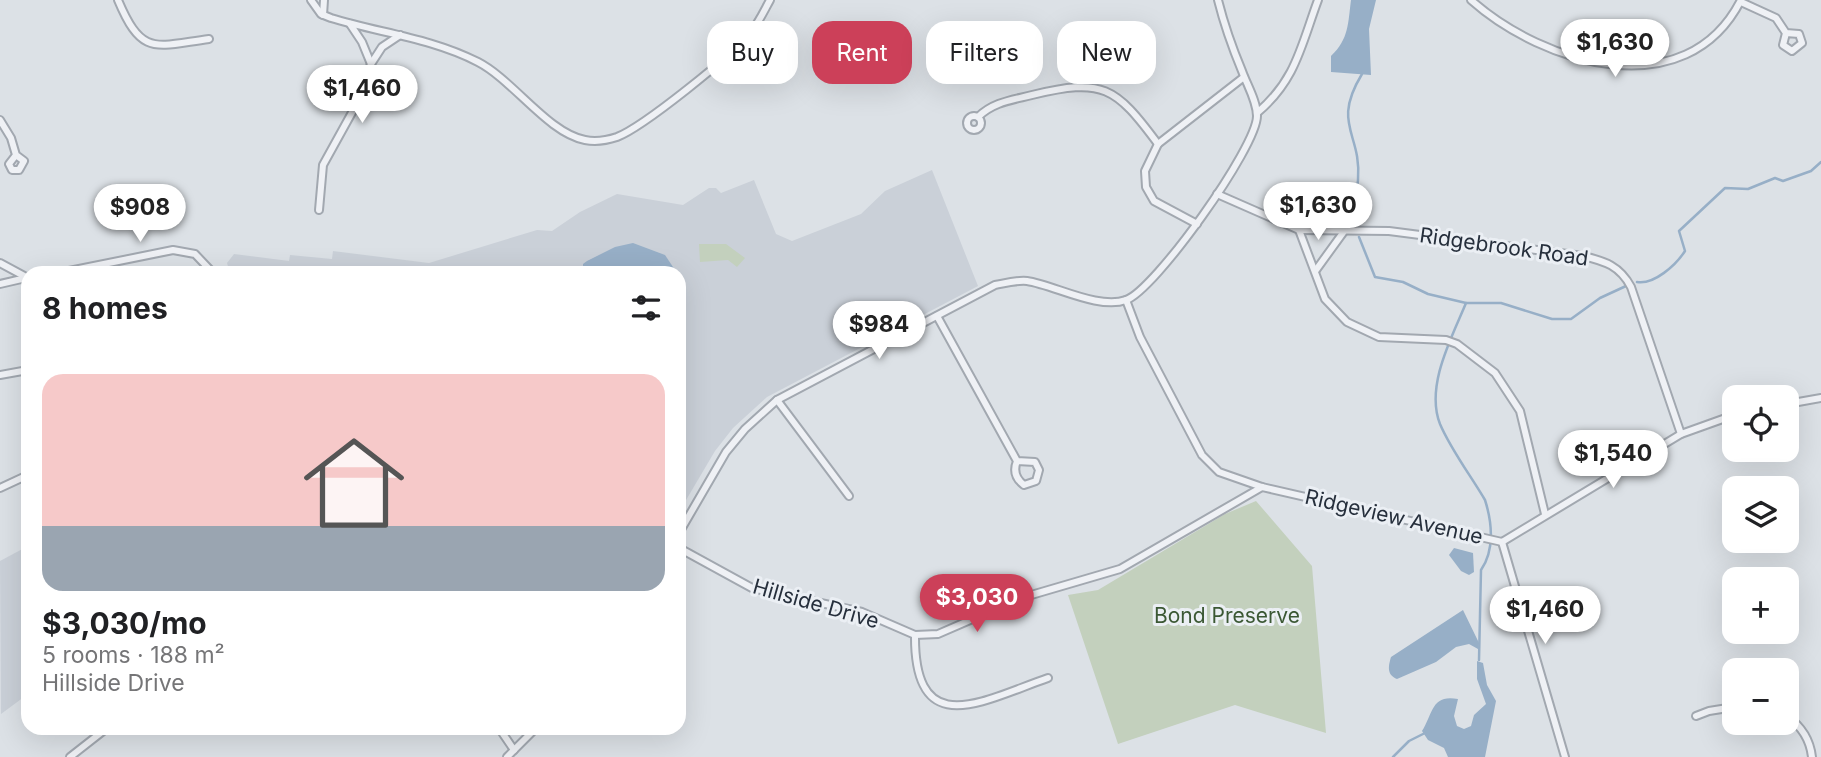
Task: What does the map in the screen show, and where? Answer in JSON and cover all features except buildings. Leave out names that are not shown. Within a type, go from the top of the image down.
[{"type":"street","points":[[118,0],[129,26],[145,41],[164,46],[209,39]]},
{"type":"street","points":[[311,0],[323,15],[350,24],[429,41],[481,63],[574,136],[585,140],[609,139],[643,122],[731,52],[750,33],[770,0]]},
{"type":"street","points":[[323,15],[324,0]]},
{"type":"street","points":[[686,521],[726,452],[777,400],[995,285],[1028,281],[1104,301],[1126,300],[1139,292],[1197,224],[1251,139],[1257,113],[1218,0]]},
{"type":"street","points":[[1257,113],[1277,96],[1291,75],[1318,0]]},
{"type":"street","points":[[1471,0],[1536,44],[1591,63],[1630,66],[1661,62],[1692,50],[1717,34],[1741,1],[1776,18],[1786,33]]},
{"type":"street","points":[[350,24],[362,42],[371,64]]},
{"type":"street","points":[[319,211],[323,165],[358,103],[371,64],[382,47],[400,35]]},
{"type":"street","points":[[1197,224],[1154,201],[1146,187],[1145,171],[1158,144],[1244,77]]},
{"type":"street","points":[[978,117],[999,103],[1058,88],[1089,86],[1130,105],[1158,144]]},
{"type":"street","points":[[0,120],[11,138],[16,155]]},
{"type":"street","name":"Ridgebrook Road","points":[[1217,194],[1299,230],[1389,232],[1583,256],[1610,264],[1625,276],[1631,287],[1681,434]]},
{"type":"street","points":[[1299,230],[1325,299],[1347,322],[1379,337],[1446,340],[1457,344],[1495,373],[1520,411],[1545,514]]},
{"type":"street","points":[[1316,270],[1322,258],[1345,230]]},
{"type":"street","points":[[94,266],[173,250],[195,254],[207,266]]},
{"type":"street","points":[[0,263],[21,274]]},
{"type":"street","points":[[0,284],[21,279]]},
{"type":"street","name":"Ridgeview Avenue","points":[[1126,300],[1140,338],[1202,455],[1219,472],[1262,487],[1498,541],[1681,434],[1722,419]]},
{"type":"street","points":[[937,316],[1017,461],[1015,472],[1019,481],[1024,485],[1036,481],[1040,470],[1035,462],[1017,461]]},
{"type":"street","points":[[0,375],[21,371]]},
{"type":"street","points":[[1799,402],[1821,398]]},
{"type":"street","points":[[777,400],[849,496]]},
{"type":"street","points":[[0,488],[21,478]]},
{"type":"street","points":[[1048,678],[966,706],[949,707],[935,700],[923,686],[915,655],[915,635],[938,634],[1021,598],[1120,569],[1262,487]]},
{"type":"street","points":[[1498,541],[1565,757]]},
{"type":"street","name":"Hillside Drive","points":[[686,552],[752,588],[862,612],[915,635]]},
{"type":"street","points":[[1696,716],[1722,709]]},
{"type":"street","points":[[1799,725],[1812,757]]},
{"type":"street","points":[[69,757],[98,735]]},
{"type":"street","points":[[504,735],[514,750]]},
{"type":"street","points":[[507,757],[529,735]]},
{"type":"shaded area","points":[[932,170],[978,286],[767,397],[733,428],[715,451],[686,500],[686,266],[228,266],[227,263],[234,254],[289,261],[290,255],[332,259],[333,251],[429,263],[537,230],[552,231],[580,212],[617,194],[683,205],[709,188],[716,188],[721,193],[754,180],[776,234],[792,241],[861,214],[885,191]]},
{"type":"shaded area","points":[[21,550],[21,699],[1,714],[0,561]]},
{"type":"green space","points":[[699,244],[726,244],[745,258],[737,267],[728,260],[700,262]]},
{"type":"green space","name":"Bond Preserve","points":[[1256,501],[1312,566],[1326,733],[1235,705],[1118,744],[1068,595],[1098,590],[1225,514]]},
{"type":"water","points":[[1351,0],[1376,0],[1369,29],[1371,75],[1331,72],[1331,56],[1344,37]]},
{"type":"water","points":[[633,243],[665,255],[672,266],[583,266],[587,261],[615,247]]},
{"type":"water","points":[[1454,548],[1473,553],[1474,572],[1469,575],[1461,571],[1449,555]]},
{"type":"water","points":[[1463,610],[1479,643],[1478,649],[1469,644],[1456,647],[1436,662],[1397,679],[1391,675],[1391,657]]},
{"type":"water","points":[[1477,661],[1483,663],[1487,685],[1496,701],[1485,757],[1448,757],[1444,748],[1428,740],[1422,731],[1438,702],[1449,698],[1458,699],[1454,716],[1457,726],[1464,729],[1471,726],[1474,715],[1486,704],[1477,679]]},
{"type":"waterway","points":[[1353,223],[1358,164],[1348,118],[1353,91],[1362,74]]},
{"type":"waterway","points":[[1637,282],[1657,277],[1676,262],[1685,251],[1679,231],[1725,188],[1748,189],[1775,178],[1783,181],[1811,171],[1821,162]]},
{"type":"waterway","points":[[1359,237],[1375,277],[1403,282],[1428,294],[1466,303],[1501,303],[1552,319],[1571,319],[1600,298],[1626,286]]},
{"type":"waterway","points":[[1466,303],[1442,362],[1436,409],[1450,443],[1485,500],[1489,517],[1489,554],[1481,570],[1479,660]]},
{"type":"waterway","points":[[1393,757],[1409,741],[1425,733]]}]
